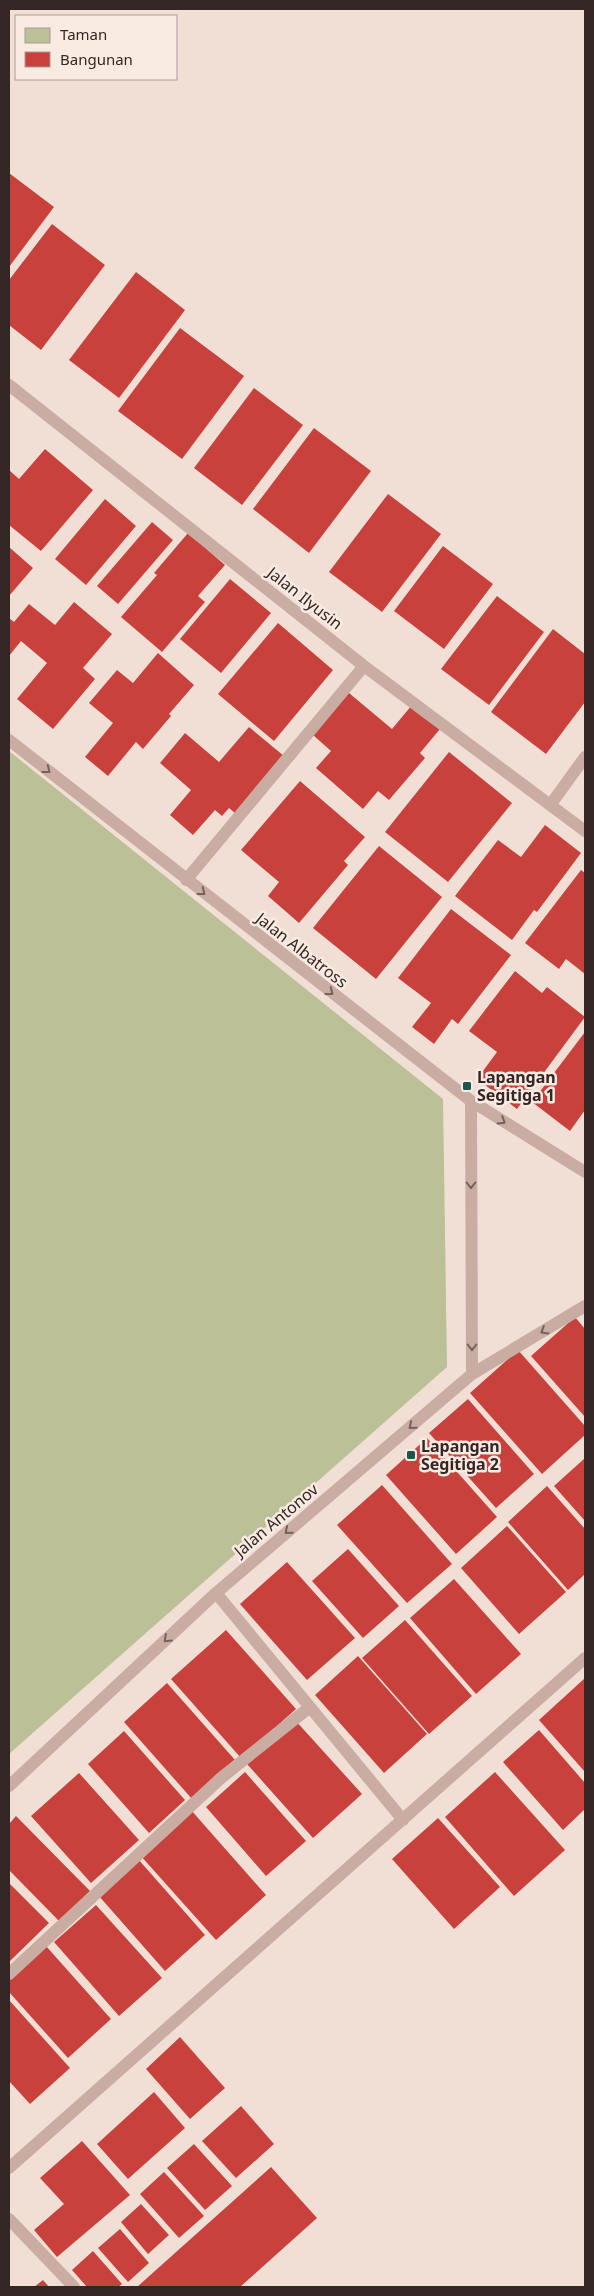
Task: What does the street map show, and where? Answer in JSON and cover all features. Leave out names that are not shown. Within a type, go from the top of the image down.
[{"type":"lane","name":"Jalan Ilyusin","points":[[9,385],[364,666],[585,831]]},
{"type":"lane","points":[[186,880],[364,666]]},
{"type":"lane","name":"Jalan Albatross","points":[[9,740],[471,1101],[585,1172]]},
{"type":"lane","points":[[551,804],[585,757]]},
{"type":"lane","points":[[471,1101],[472,1374]]},
{"type":"lane","name":"Jalan Antonov","points":[[9,1786],[216,1593],[472,1374],[585,1306]]},
{"type":"lane","points":[[216,1593],[403,1820]]},
{"type":"lane","points":[[9,2168],[585,1658]]},
{"type":"lane","points":[[9,1974],[221,1778],[310,1707]]},
{"type":"lane","points":[[9,2219],[74,2287]]},
{"type":"green space","points":[[9,751],[443,1099],[447,1367],[9,1754]]},
{"type":"building","points":[[9,173],[54,207],[9,267]]},
{"type":"building","points":[[52,224],[105,265],[41,350],[9,325],[9,280]]},
{"type":"building","points":[[136,272],[185,310],[119,398],[69,360]]},
{"type":"building","points":[[180,328],[244,376],[182,459],[118,411]]},
{"type":"building","points":[[254,388],[303,425],[242,505],[194,468]]},
{"type":"building","points":[[314,428],[371,471],[309,553],[253,509]]},
{"type":"building","points":[[45,449],[93,490],[41,551],[9,525],[9,470],[19,479]]},
{"type":"building","points":[[388,494],[441,534],[382,612],[329,572]]},
{"type":"building","points":[[105,499],[136,526],[86,585],[55,559]]},
{"type":"building","points":[[152,522],[173,540],[118,604],[97,586]]},
{"type":"building","points":[[188,533],[225,565],[198,596],[205,602],[162,652],[121,617],[157,575],[154,573]]},
{"type":"building","points":[[443,546],[493,584],[444,649],[394,611]]},
{"type":"building","points":[[9,547],[33,568],[9,596]]},
{"type":"building","points":[[230,579],[271,613],[221,673],[180,639]]},
{"type":"building","points":[[497,596],[544,632],[489,705],[441,669]]},
{"type":"building","points":[[74,602],[112,634],[83,668],[95,679],[53,729],[17,699],[47,663],[21,641],[9,656],[9,618],[14,622],[29,604],[55,625]]},
{"type":"building","points":[[278,623],[333,670],[274,741],[218,694]]},
{"type":"building","points":[[553,629],[585,654],[585,702],[546,754],[491,712]]},
{"type":"building","points":[[158,653],[194,685],[143,749],[136,742],[108,776],[85,757],[113,723],[89,703],[117,670],[133,683]]},
{"type":"building","points":[[349,693],[392,729],[412,705],[440,729],[420,753],[425,758],[389,800],[378,791],[363,809],[316,768],[331,751],[313,735]]},
{"type":"building","points":[[249,727],[284,756],[235,813],[229,808],[222,816],[215,810],[193,835],[170,815],[191,790],[160,763],[185,733],[219,762]]},
{"type":"building","points":[[449,752],[512,803],[448,882],[385,832]]},
{"type":"building","points":[[300,781],[365,837],[344,861],[348,865],[299,923],[268,896],[279,882],[241,850]]},
{"type":"building","points":[[545,825],[581,853],[537,912],[534,910],[512,940],[455,896],[498,840],[521,857]]},
{"type":"building","points":[[379,846],[442,897],[376,979],[313,928]]},
{"type":"building","points":[[581,870],[585,873],[585,974],[566,959],[559,969],[525,943]]},
{"type":"building","points":[[451,909],[511,955],[458,1024],[452,1019],[434,1044],[412,1027],[431,1003],[398,978]]},
{"type":"building","points":[[515,971],[542,993],[547,987],[585,1017],[517,1109],[477,1079],[497,1052],[469,1031]]},
{"type":"building","points":[[585,1032],[585,1110],[570,1131],[532,1102]]},
{"type":"building","points":[[575,1317],[585,1329],[585,1417],[531,1356]]},
{"type":"building","points":[[518,1350],[585,1426],[585,1435],[542,1474],[470,1393]]},
{"type":"building","points":[[468,1399],[534,1474],[496,1508],[429,1433]]},
{"type":"building","points":[[427,1438],[497,1517],[456,1554],[386,1475]]},
{"type":"building","points":[[585,1458],[585,1521],[554,1486]]},
{"type":"building","points":[[382,1485],[452,1564],[407,1603],[337,1525]]},
{"type":"building","points":[[547,1486],[585,1529],[585,1574],[568,1590],[508,1522]]},
{"type":"building","points":[[507,1526],[566,1592],[519,1634],[461,1568]]},
{"type":"building","points":[[348,1549],[399,1606],[363,1638],[312,1581]]},
{"type":"building","points":[[287,1562],[355,1638],[307,1680],[240,1604]]},
{"type":"building","points":[[454,1579],[521,1654],[476,1694],[410,1618]]},
{"type":"building","points":[[405,1620],[472,1696],[429,1734],[362,1658]]},
{"type":"building","points":[[226,1630],[296,1709],[241,1758],[171,1679]]},
{"type":"building","points":[[358,1656],[427,1734],[384,1773],[315,1695]]},
{"type":"building","points":[[585,1678],[585,1772],[539,1720]]},
{"type":"building","points":[[167,1683],[235,1760],[192,1799],[124,1722]]},
{"type":"building","points":[[295,1720],[362,1794],[313,1838],[247,1764]]},
{"type":"building","points":[[539,1730],[585,1783],[585,1809],[563,1830],[503,1762]]},
{"type":"building","points":[[124,1731],[185,1800],[149,1833],[88,1764]]},
{"type":"building","points":[[245,1772],[306,1841],[266,1876],[206,1807]]},
{"type":"building","points":[[495,1772],[565,1850],[514,1896],[445,1817]]},
{"type":"building","points":[[79,1773],[139,1840],[91,1883],[31,1816]]},
{"type":"building","points":[[191,1810],[266,1895],[216,1940],[140,1855]]},
{"type":"building","points":[[16,1816],[90,1891],[59,1921],[9,1870],[9,1824]]},
{"type":"building","points":[[438,1818],[500,1887],[454,1929],[392,1859]]},
{"type":"building","points":[[138,1859],[205,1935],[165,1971],[98,1895]]},
{"type":"building","points":[[9,1883],[49,1923],[9,1962]]},
{"type":"building","points":[[96,1905],[162,1978],[119,2016],[54,1942]]},
{"type":"building","points":[[46,1946],[111,2019],[68,2058],[9,1992],[9,1979]]},
{"type":"building","points":[[9,2000],[70,2068],[30,2104],[9,2081]]},
{"type":"building","points":[[180,2037],[225,2088],[190,2119],[146,2069]]},
{"type":"building","points":[[154,2092],[185,2128],[128,2179],[97,2144]]},
{"type":"building","points":[[241,2106],[274,2144],[236,2178],[202,2141]]},
{"type":"building","points":[[82,2141],[130,2195],[57,2257],[34,2230],[64,2204],[40,2178]]},
{"type":"building","points":[[194,2144],[232,2186],[205,2210],[167,2168]]},
{"type":"building","points":[[271,2167],[317,2218],[240,2287],[137,2287]]},
{"type":"building","points":[[164,2172],[204,2216],[179,2238],[140,2194]]},
{"type":"building","points":[[141,2204],[169,2235],[148,2254],[121,2222]]},
{"type":"building","points":[[120,2229],[149,2263],[128,2282],[98,2248]]},
{"type":"building","points":[[93,2251],[122,2284],[118,2287],[87,2287],[72,2270]]},
{"type":"building","points":[[43,2280],[49,2287],[34,2287]]},
{"type":"place","name":"Lapangan Segitiga 1","points":[[467,1086]]},
{"type":"place","name":"Lapangan Segitiga 2","points":[[411,1455]]}]
